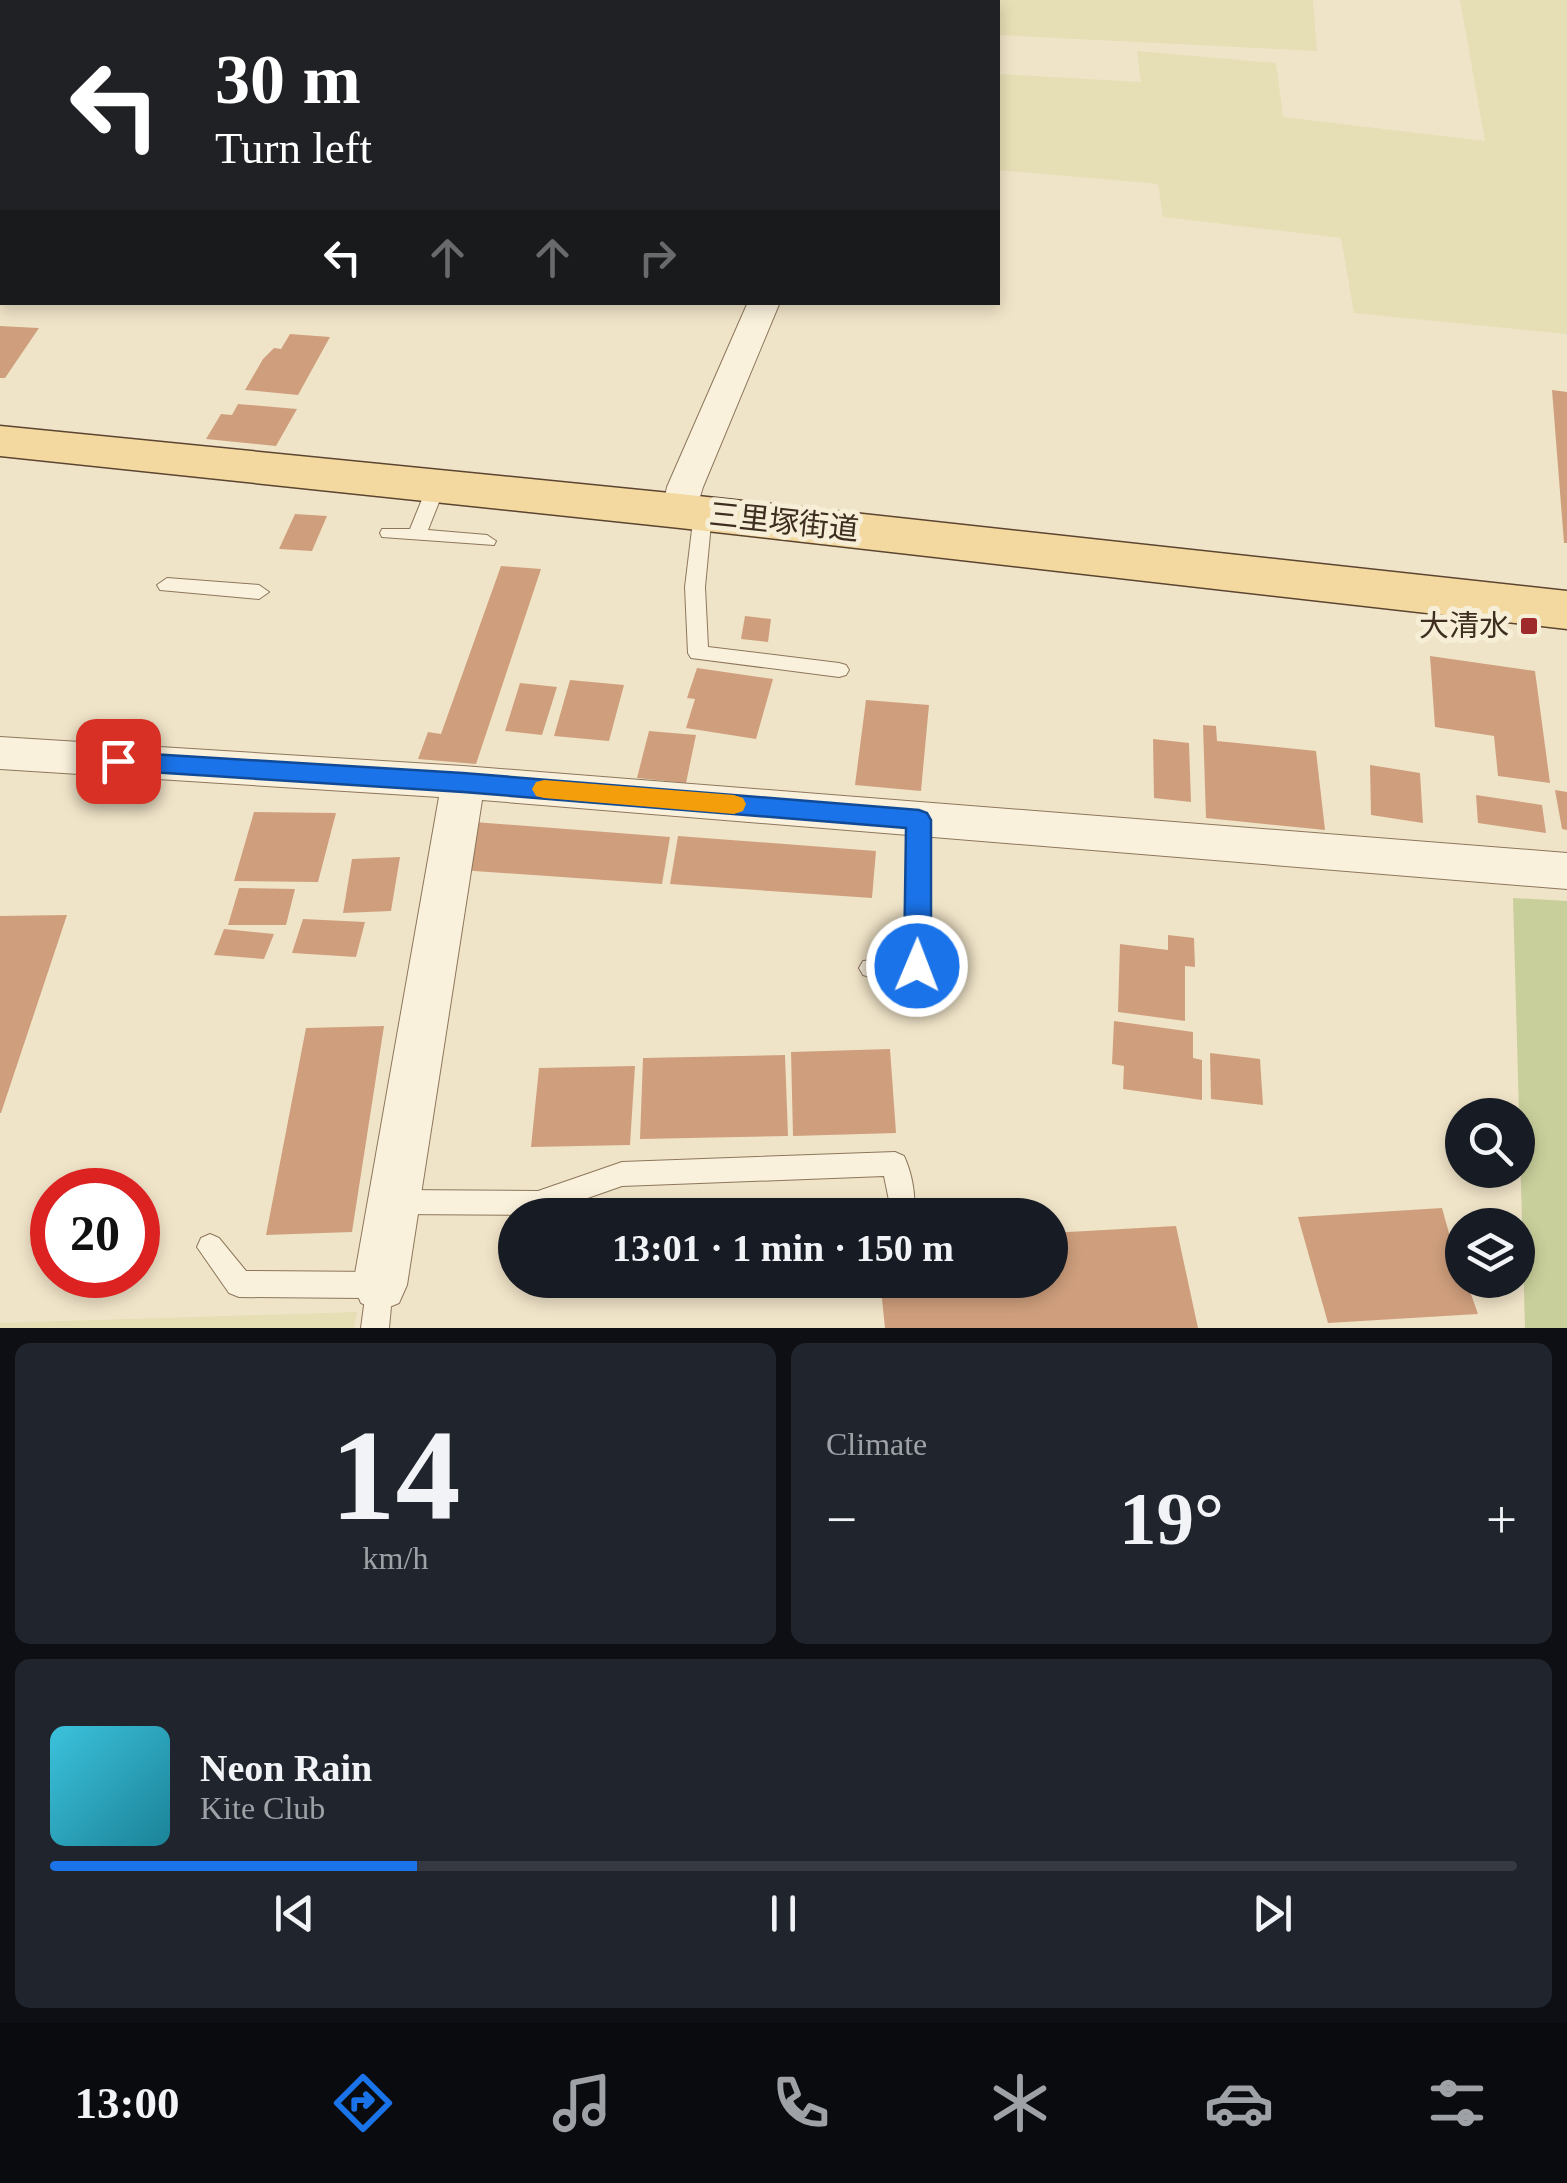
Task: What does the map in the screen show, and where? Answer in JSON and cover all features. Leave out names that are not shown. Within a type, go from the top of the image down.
[{"type":"main road","name":"三里塚街道","points":[[0,441],[691,512],[1567,610]]},
{"type":"street","points":[[691,512],[685,487],[763,305]]},
{"type":"street","points":[[0,752],[463,782],[1567,871]]},
{"type":"street","points":[[378,1306],[463,782]]},
{"type":"lane","points":[[416,536],[436,487]]},
{"type":"lane","points":[[691,512],[698,653],[840,670]]},
{"type":"lane","points":[[389,533],[487,541]]},
{"type":"lane","points":[[167,585],[258,592]]},
{"type":"lane","points":[[870,968],[917,966],[919,820]]},
{"type":"lane","points":[[550,1198],[622,1174],[895,1164],[900,1198]]},
{"type":"lane","points":[[394,1202],[498,1202]]},
{"type":"lane","points":[[210,1247],[239,1284],[378,1306]]},
{"type":"shaded area","points":[[1000,0],[1313,0],[1317,51],[1000,35]]},
{"type":"shaded area","points":[[1460,0],[1567,0],[1567,334],[1354,313],[1341,238],[1163,217],[1158,184],[1000,170],[1000,74],[1141,82],[1137,51],[1276,63],[1283,117],[1485,141]]},
{"type":"shaded area","points":[[357,1312],[354,1328],[0,1328],[0,1323]]},
{"type":"green space","points":[[1513,898],[1567,901],[1567,1328],[1525,1328],[1524,1298],[1535,1298],[1535,1208],[1522,1208],[1521,1188],[1535,1188],[1535,1098],[1519,1098]]},
{"type":"building","points":[[0,326],[39,328],[5,378],[0,378]]},
{"type":"building","points":[[290,334],[330,337],[298,395],[245,390],[263,359],[274,348],[281,349]]},
{"type":"building","points":[[1552,390],[1567,392],[1567,543],[1564,543]]},
{"type":"building","points":[[238,404],[297,409],[276,446],[206,439],[221,414],[232,415]]},
{"type":"building","points":[[295,514],[327,516],[312,551],[279,549]]},
{"type":"building","points":[[501,566],[541,569],[476,764],[418,759],[428,732],[441,734]]},
{"type":"building","points":[[745,616],[771,619],[768,642],[741,639]]},
{"type":"building","points":[[1430,656],[1535,671],[1550,783],[1498,776],[1494,736],[1435,727]]},
{"type":"building","points":[[697,668],[773,679],[756,739],[686,728],[695,699],[687,698]]},
{"type":"building","points":[[570,680],[624,685],[609,741],[554,736]]},
{"type":"building","points":[[520,683],[557,687],[542,735],[505,731]]},
{"type":"building","points":[[866,700],[929,705],[921,791],[855,785]]},
{"type":"building","points":[[1203,725],[1216,726],[1217,741],[1316,751],[1325,830],[1206,818]]},
{"type":"building","points":[[649,731],[696,735],[686,783],[637,778]]},
{"type":"building","points":[[1153,739],[1189,743],[1191,802],[1154,798]]},
{"type":"building","points":[[1370,765],[1420,773],[1423,823],[1371,815]]},
{"type":"building","points":[[1555,790],[1567,792],[1567,830],[1562,829]]},
{"type":"building","points":[[1476,795],[1542,805],[1546,833],[1478,823]]},
{"type":"building","points":[[254,812],[336,813],[318,882],[234,881]]},
{"type":"building","points":[[474,822],[670,837],[662,884],[460,870]]},
{"type":"building","points":[[678,836],[876,851],[872,898],[670,884]]},
{"type":"building","points":[[400,857],[391,911],[343,913],[352,859]]},
{"type":"building","points":[[239,888],[295,889],[286,925],[228,925]]},
{"type":"building","points":[[67,915],[1,1113],[0,1113],[0,916]]},
{"type":"building","points":[[303,919],[365,922],[356,957],[292,953]]},
{"type":"building","points":[[224,929],[274,934],[264,959],[214,955]]},
{"type":"building","points":[[1168,935],[1194,938],[1195,967],[1185,966],[1185,1021],[1118,1012],[1120,944],[1168,950]]},
{"type":"building","points":[[1114,1021],[1193,1032],[1193,1058],[1202,1060],[1202,1100],[1123,1089],[1124,1066],[1112,1064]]},
{"type":"building","points":[[384,1026],[352,1232],[266,1235],[306,1028]]},
{"type":"building","points":[[890,1049],[896,1133],[793,1136],[791,1052]]},
{"type":"building","points":[[1210,1053],[1260,1059],[1263,1105],[1211,1099]]},
{"type":"building","points":[[785,1055],[788,1136],[640,1139],[643,1058]]},
{"type":"building","points":[[635,1066],[630,1145],[531,1147],[539,1068]]},
{"type":"building","points":[[1442,1208],[1445,1298],[1472,1298],[1478,1314],[1328,1323],[1298,1217]]},
{"type":"building","points":[[1176,1226],[1198,1328],[885,1328],[882,1298],[1068,1298],[1068,1232]]},
{"type":"slow traffic","points":[[544,789],[734,804]]},
{"type":"place","name":"大清水","points":[[1529,626]]},
{"type":"route","points":[[118,761],[463,782],[919,820],[917,966]]}]
